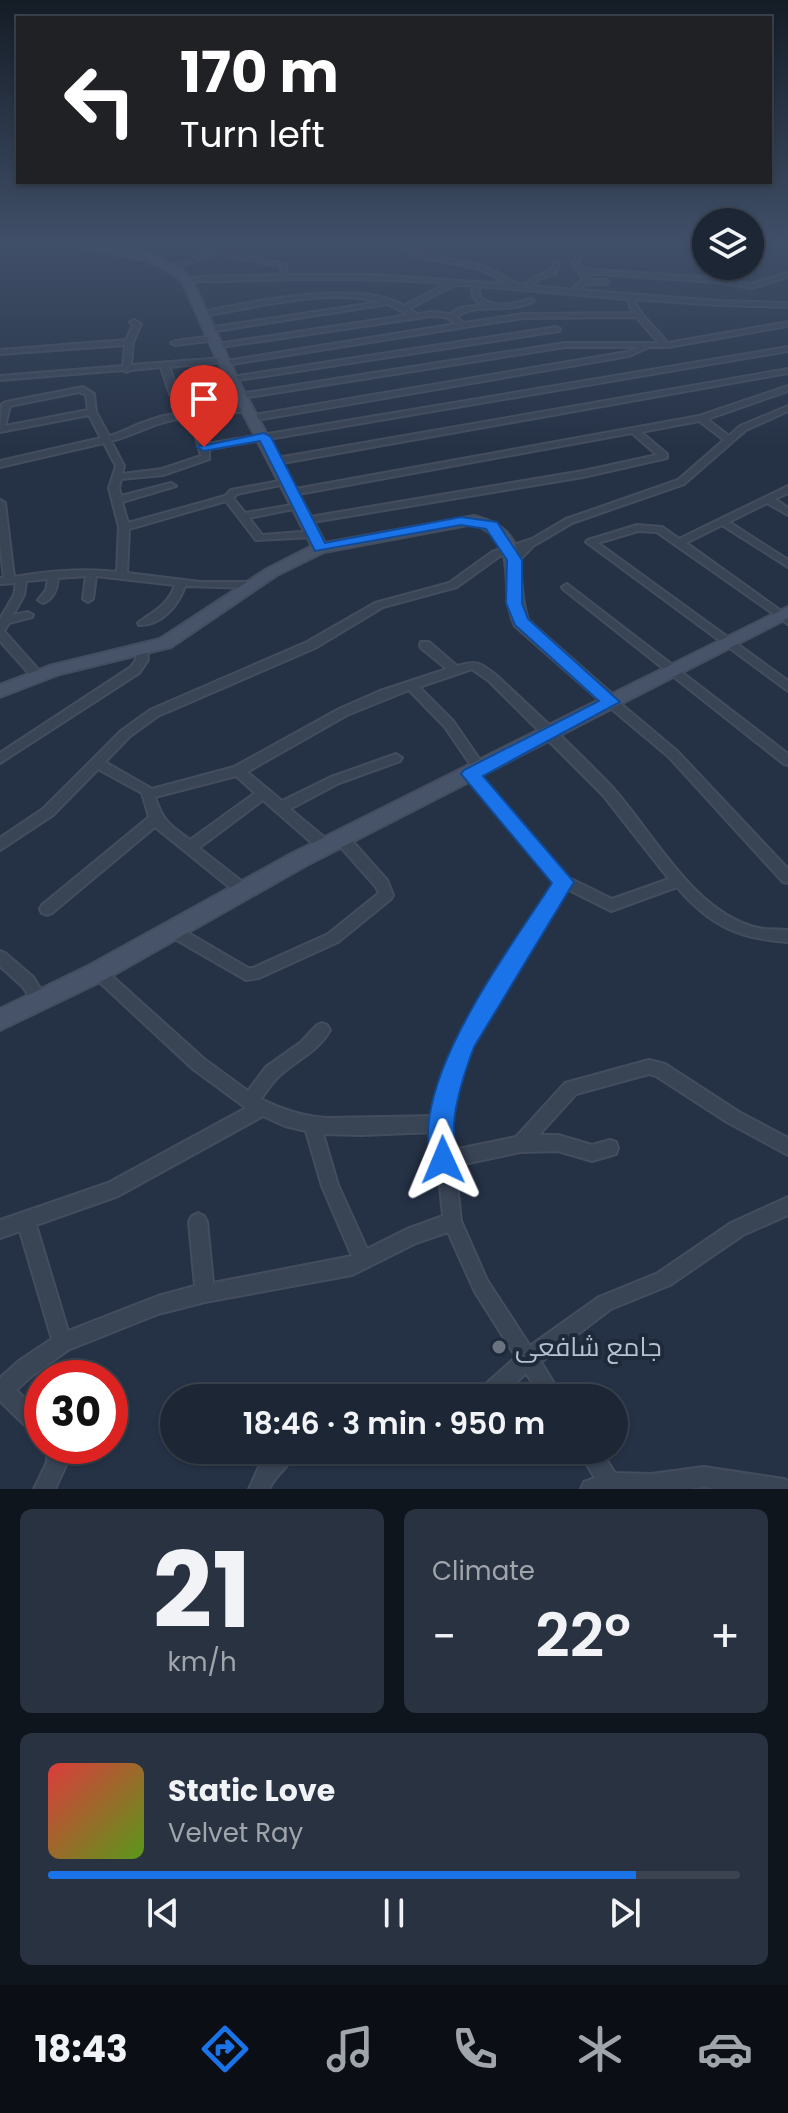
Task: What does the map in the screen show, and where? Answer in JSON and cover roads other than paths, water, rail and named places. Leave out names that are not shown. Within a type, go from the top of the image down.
[{"type":"street","points":[[202,309],[233,382],[317,541]]},
{"type":"street","points":[[204,314],[231,309]]},
{"type":"street","points":[[214,338],[361,309]]},
{"type":"street","points":[[408,309],[415,316]]},
{"type":"street","points":[[175,343],[415,316],[452,317],[465,309]]},
{"type":"street","points":[[633,309],[659,333],[664,345]]},
{"type":"street","points":[[0,378],[224,362],[462,325],[544,316],[638,315]]},
{"type":"street","points":[[544,316],[556,329],[579,344]]},
{"type":"street","points":[[452,317],[462,325]]},
{"type":"street","points":[[127,370],[129,342],[137,324],[134,322]]},
{"type":"street","points":[[242,396],[579,344],[664,345],[788,324]]},
{"type":"street","points":[[174,394],[556,329]]},
{"type":"street","points":[[0,352],[129,342]]},
{"type":"street","points":[[0,464],[126,435],[156,421],[249,414],[629,354],[648,345]]},
{"type":"street","points":[[204,447],[788,349]]},
{"type":"street","points":[[117,477],[163,472],[206,457],[191,417],[174,394],[165,367]]},
{"type":"street","points":[[277,461],[788,371]]},
{"type":"street","points":[[124,527],[228,498],[234,492],[636,432],[701,418],[788,388]]},
{"type":"street","points":[[92,412],[0,429],[2,409],[8,403],[85,389],[90,394],[92,412],[120,466],[114,488],[124,527],[122,574]]},
{"type":"street","points":[[0,845],[48,812],[135,727],[165,707],[311,645],[379,605],[453,585],[581,516],[672,488],[714,457],[728,439],[753,422],[788,408]]},
{"type":"street","points":[[701,418],[728,439]]},
{"type":"street","points":[[307,520],[583,474],[664,456],[636,432]]},
{"type":"street","points":[[118,500],[171,486]]},
{"type":"street","points":[[679,543],[788,489]]},
{"type":"street","points":[[228,498],[251,531],[268,540],[317,541],[468,520],[491,525],[511,554],[514,603],[521,622],[673,754],[788,878]]},
{"type":"street","points":[[768,499],[788,512]]},
{"type":"street","points":[[0,503],[5,580],[91,572],[218,586],[254,585]]},
{"type":"street","points":[[241,517],[300,505]]},
{"type":"street","points":[[723,522],[788,564]]},
{"type":"street","points":[[786,616],[659,529],[646,527],[591,542],[788,687]]},
{"type":"street","points":[[0,691],[38,676],[142,650],[179,636],[317,541]]},
{"type":"street","points":[[88,599],[91,572]]},
{"type":"street","points":[[43,600],[51,591],[54,574]]},
{"type":"street","points":[[3,628],[19,595],[22,578]]},
{"type":"street","points":[[143,623],[159,618],[175,601],[181,583]]},
{"type":"street","points":[[218,586],[229,601]]},
{"type":"street","points":[[567,587],[788,761]]},
{"type":"street","points":[[3,628],[28,615]]},
{"type":"street","points":[[0,1020],[98,972],[334,843],[786,616]]},
{"type":"street","points":[[3,628],[38,676]]},
{"type":"street","points":[[425,645],[456,671]]},
{"type":"street","points":[[1,756],[135,670],[142,660],[142,650]]},
{"type":"street","points":[[97,763],[150,794],[238,771],[335,715],[384,694],[413,687],[469,665],[479,668],[618,803],[675,882],[746,932],[765,938],[788,936]]},
{"type":"street","points":[[413,687],[449,724],[476,772],[564,882],[611,905],[675,882]]},
{"type":"street","points":[[280,808],[335,780],[396,758]]},
{"type":"street","points":[[173,931],[246,974],[254,974],[333,938],[386,895],[382,884],[334,843],[280,808],[238,771]]},
{"type":"street","points":[[190,847],[264,793]]},
{"type":"street","points":[[150,794],[156,819],[244,891]]},
{"type":"street","points":[[47,909],[156,819]]},
{"type":"street","points":[[543,1384],[481,1286],[452,1222],[443,1160],[442,1124],[452,1073],[465,1042],[564,882]]},
{"type":"street","points":[[0,957],[28,982],[41,1001]]},
{"type":"street","points":[[98,972],[255,1105],[312,1125],[442,1124]]},
{"type":"street","points":[[0,1229],[112,1190],[255,1105],[272,1072],[305,1048],[322,1030]]},
{"type":"street","points":[[520,1144],[571,1088],[649,1067],[659,1069],[733,1117],[788,1147]]},
{"type":"street","points":[[312,1125],[330,1186],[363,1260]]},
{"type":"street","points":[[443,1160],[520,1144],[558,1143],[592,1153],[610,1148]]},
{"type":"street","points":[[500,1384],[527,1360],[605,1303],[664,1279],[737,1229],[788,1206]]},
{"type":"street","points":[[26,1221],[62,1343]]},
{"type":"street","points":[[198,1222],[205,1293]]},
{"type":"street","points":[[24,1411],[1,1390],[62,1343],[158,1305],[205,1293],[312,1276],[363,1260],[413,1235],[452,1222]]},
{"type":"street","points":[[44,1489],[56,1464]]},
{"type":"street","points":[[259,1489],[275,1464]]},
{"type":"street","points":[[594,1464],[605,1487],[704,1477],[784,1489]]},
{"type":"place","name":"جامع شافعی","points":[[499,1347]]}]
